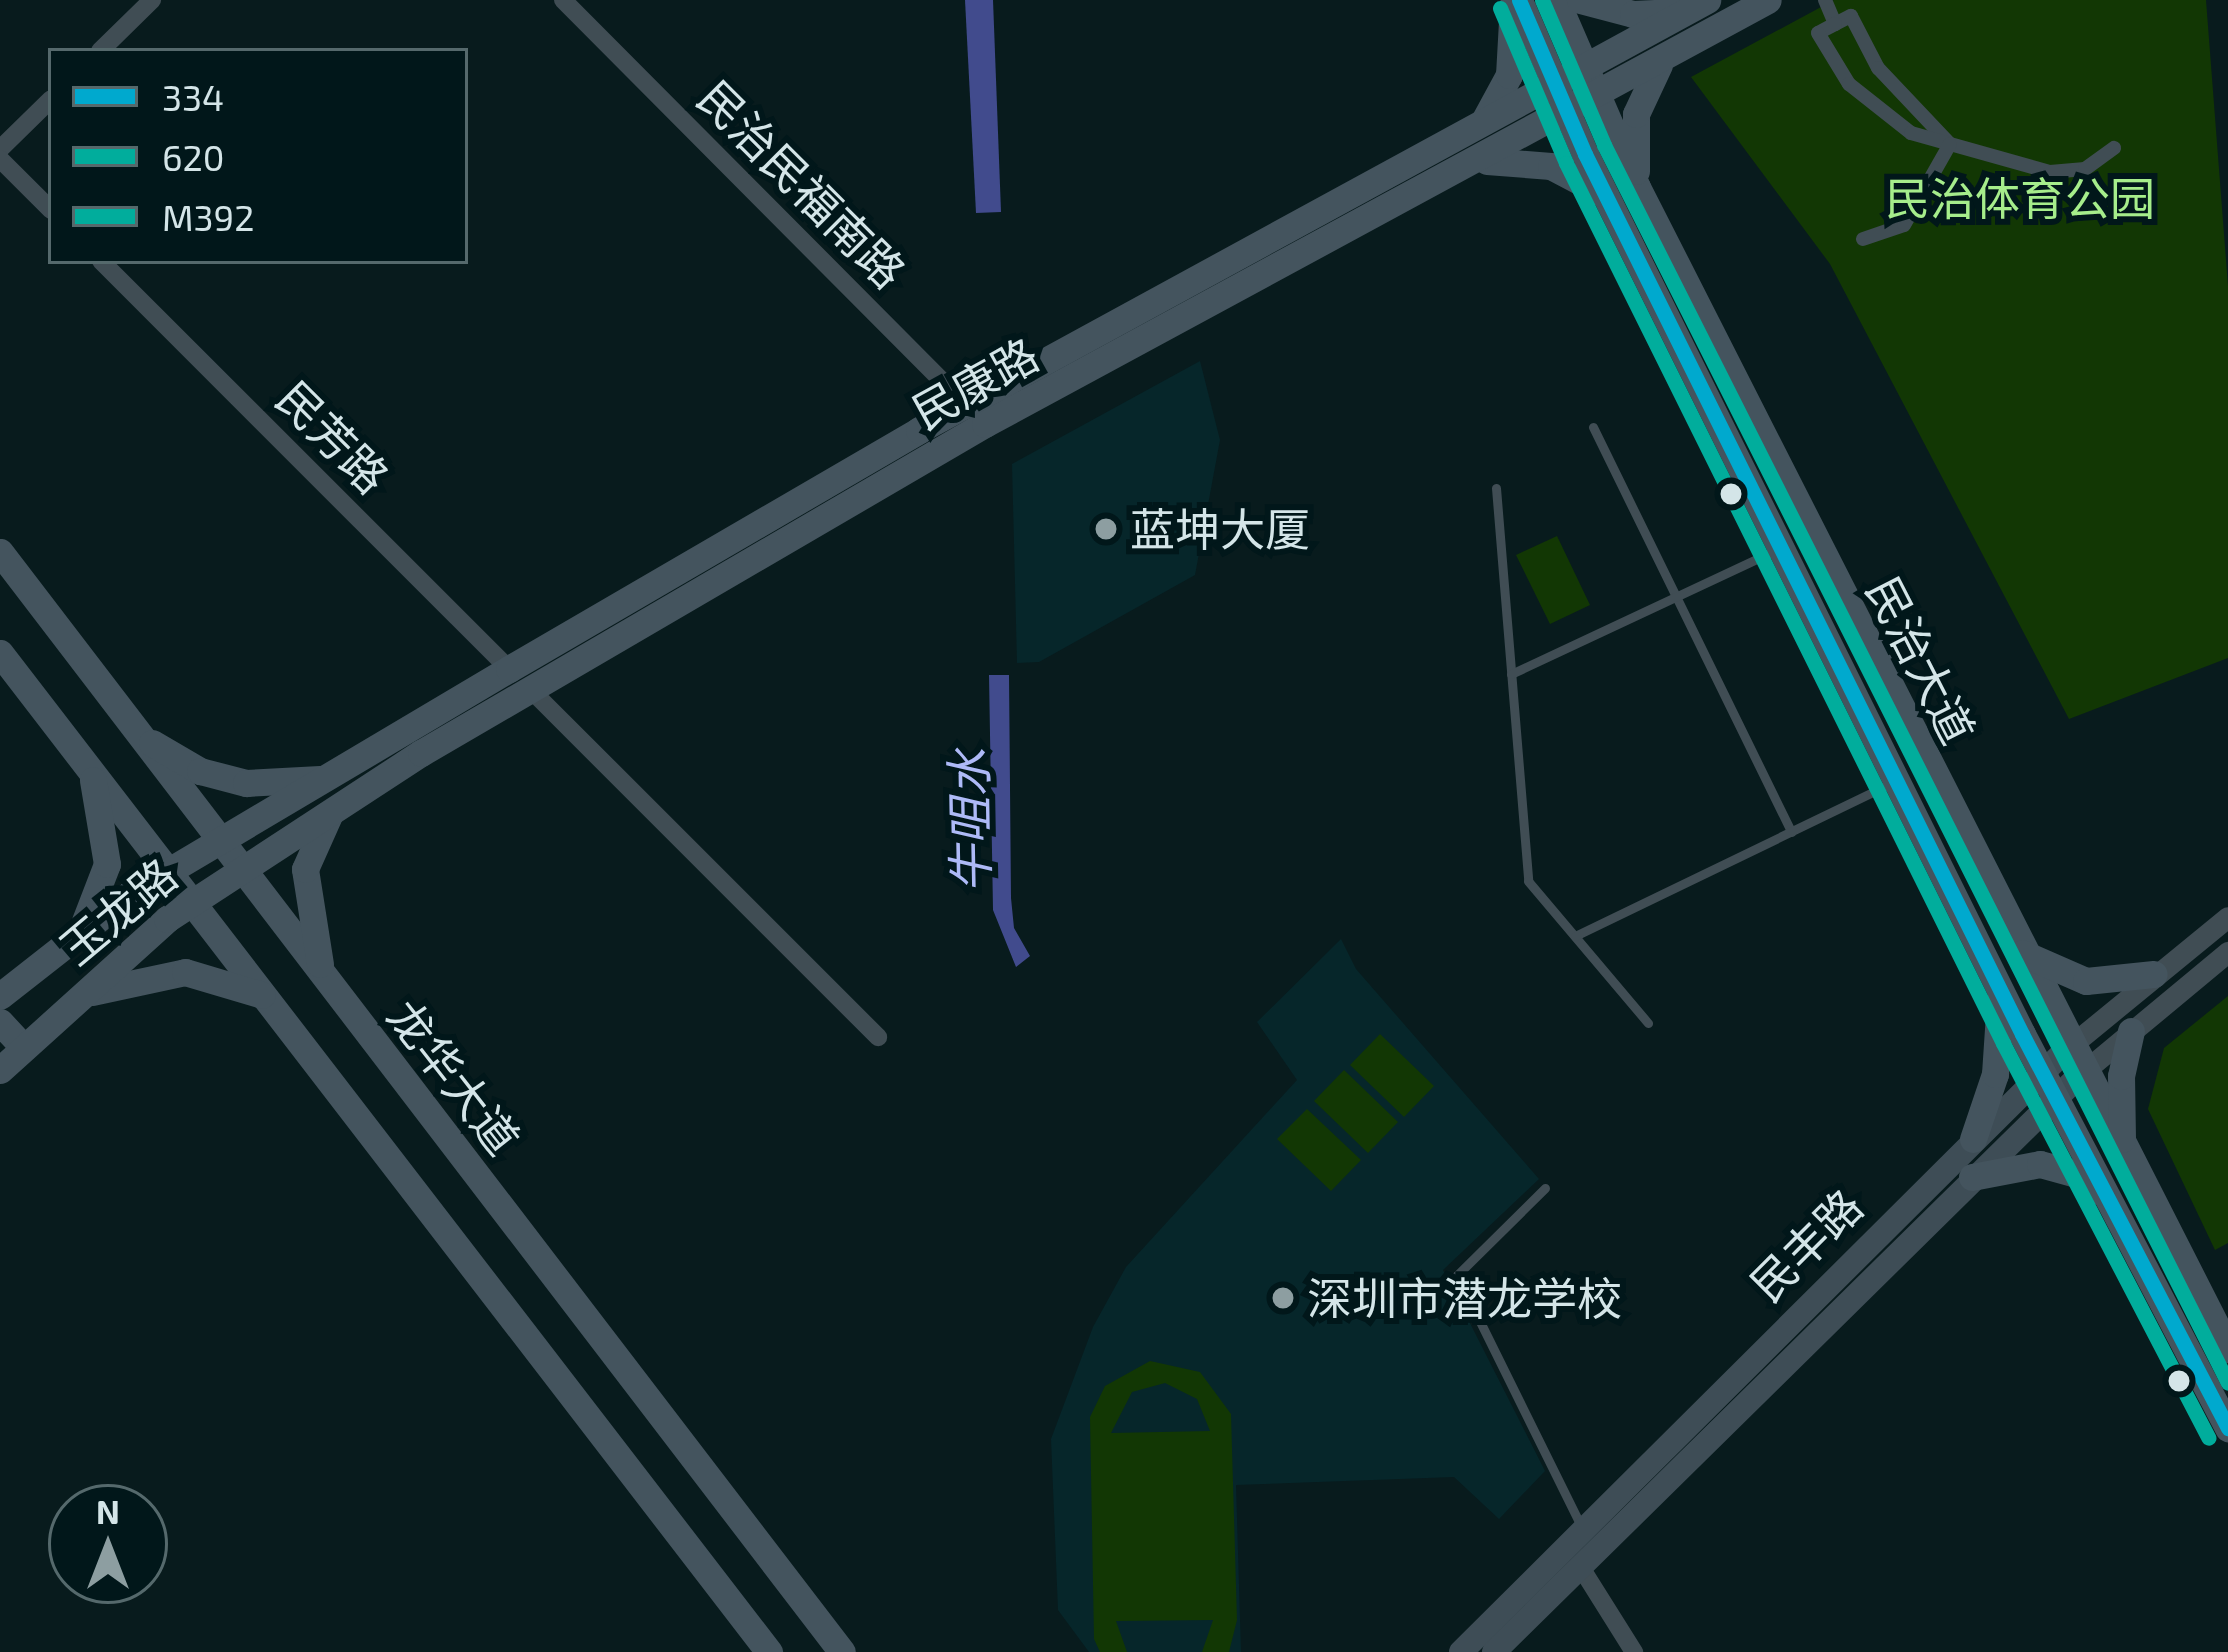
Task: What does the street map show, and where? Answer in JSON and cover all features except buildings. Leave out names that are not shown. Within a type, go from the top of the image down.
[{"type":"main road","name":"民治大道","points":[[1516,0],[1607,196],[1997,982],[2228,1428]]},
{"type":"main road","points":[[1479,127],[1509,75],[1516,0]]},
{"type":"main road","name":"民治大道","points":[[1556,0],[1637,187],[2082,1073],[2228,1349]]},
{"type":"main road","points":[[1580,0],[1633,14],[1697,6]]},
{"type":"main road","name":"民康路","points":[[240,868],[975,414],[1476,162],[1768,0]]},
{"type":"main road","name":"民康路","points":[[221,843],[509,669],[975,414],[1697,6]]},
{"type":"main road","points":[[1637,187],[1636,114],[1664,59]]},
{"type":"main road","points":[[1476,162],[1551,166],[1607,196]]},
{"type":"main road","name":"龙华大道","points":[[0,552],[842,1652]]},
{"type":"main road","points":[[0,653],[769,1652]]},
{"type":"main road","points":[[136,731],[200,771],[242,782],[330,777]]},
{"type":"main road","points":[[73,937],[101,890],[107,864],[103,818],[84,760]]},
{"type":"main road","points":[[322,974],[305,869],[334,807]]},
{"type":"main road","name":"玉龙路","points":[[0,996],[73,937],[170,870],[221,843]]},
{"type":"main road","name":"玉龙路","points":[[0,1070],[192,900],[240,868]]},
{"type":"main road","points":[[2021,952],[2086,981],[2154,974]]},
{"type":"main road","points":[[82,996],[185,972],[235,981],[268,998]]},
{"type":"main road","points":[[1973,1139],[1995,1074],[1997,982]]},
{"type":"main road","points":[[0,1022],[24,1048]]},
{"type":"main road","points":[[2122,1149],[2121,1076],[2131,1031]]},
{"type":"main road","name":"民丰路","points":[[1461,1652],[2069,1047]]},
{"type":"main road","name":"民丰路","points":[[1494,1652],[2082,1073]]},
{"type":"main road","points":[[1972,1177],[2040,1164],[2084,1176],[2108,1198]]},
{"type":"street","points":[[103,48],[152,0]]},
{"type":"street","name":"民治民福南路","points":[[563,0],[975,414]]},
{"type":"street","points":[[1825,0],[1835,24]]},
{"type":"street","points":[[1950,144],[1878,68],[1851,16],[1818,32],[1850,84],[1911,133],[1950,144],[2050,172],[2085,169],[2114,148]]},
{"type":"street","points":[[0,149],[48,102]]},
{"type":"street","points":[[1863,239],[1904,225],[1950,144]]},
{"type":"street","points":[[0,159],[48,208]]},
{"type":"street","name":"民芳路","points":[[104,264],[509,669]]},
{"type":"street","points":[[532,690],[878,1037]]},
{"type":"street","name":"民丰路","points":[[2069,1047],[2228,917]]},
{"type":"street","name":"民丰路","points":[[2082,1073],[2228,952]]},
{"type":"street","points":[[1580,1566],[1634,1652]]},
{"type":"lane","points":[[1593,427],[1791,832]]},
{"type":"lane","points":[[1496,488],[1528,881],[1648,1023]]},
{"type":"lane","points":[[1511,674],[1781,548]]},
{"type":"lane","points":[[1575,936],[1897,781]]},
{"type":"lane","points":[[1545,1188],[1457,1275],[1582,1528]]},
{"type":"shaded area","name":"蓝坤大厦","points":[[1200,361],[1220,440],[1195,575],[1039,662],[1017,663],[1012,464]]},
{"type":"shaded area","name":"深圳市潜龙学校","points":[[1341,939],[1356,969],[1539,1179],[1443,1270],[1545,1471],[1499,1519],[1454,1477],[1236,1485],[1241,1652],[1089,1652],[1058,1610],[1051,1439],[1093,1327],[1126,1267],[1297,1080],[1257,1022]]},
{"type":"green space","name":"民治体育公园","points":[[1834,0],[2206,0],[2228,286],[2228,658],[2069,719],[1830,264],[1691,77]]},
{"type":"green space","points":[[1557,536],[1590,605],[1550,624],[1516,555]]},
{"type":"green space","points":[[2228,996],[2228,1243],[2215,1250],[2148,1109],[2164,1048]]},
{"type":"green space","points":[[1380,1034],[1434,1086],[1404,1117],[1350,1065]]},
{"type":"green space","points":[[1344,1070],[1398,1122],[1368,1153],[1314,1101]]},
{"type":"green space","points":[[1307,1109],[1361,1160],[1331,1191],[1277,1139]]},
{"type":"green space","points":[[1150,1361],[1200,1372],[1231,1414],[1237,1620],[1229,1652],[1202,1652],[1213,1620],[1116,1621],[1127,1652],[1100,1652],[1094,1639],[1090,1417],[1105,1386]],"holes":[[[1165,1383],[1197,1399],[1210,1431],[1111,1433],[1132,1392]]]},
{"type":"water","points":[[965,0],[993,0],[1001,212],[976,213]]},
{"type":"water","points":[[989,675],[1009,675],[1011,898],[1014,928],[1030,956],[1016,967],[993,910]]},
{"type":"transit line","name":"334","points":[[1519,0],[1585,154],[2022,1034],[2228,1428]]},
{"type":"transit line","name":"M392","points":[[1542,0],[1604,145],[2228,1383]]},
{"type":"transit line","name":"620","points":[[1500,8],[1566,163],[2003,1043],[2209,1438]]},
{"type":"place","name":"蓝坤大厦","points":[[1106,529]]},
{"type":"place","name":"深圳市潜龙学校","points":[[1283,1298]]},
{"type":"water label","name":"牛咀水","points":[[969,821]]}]
